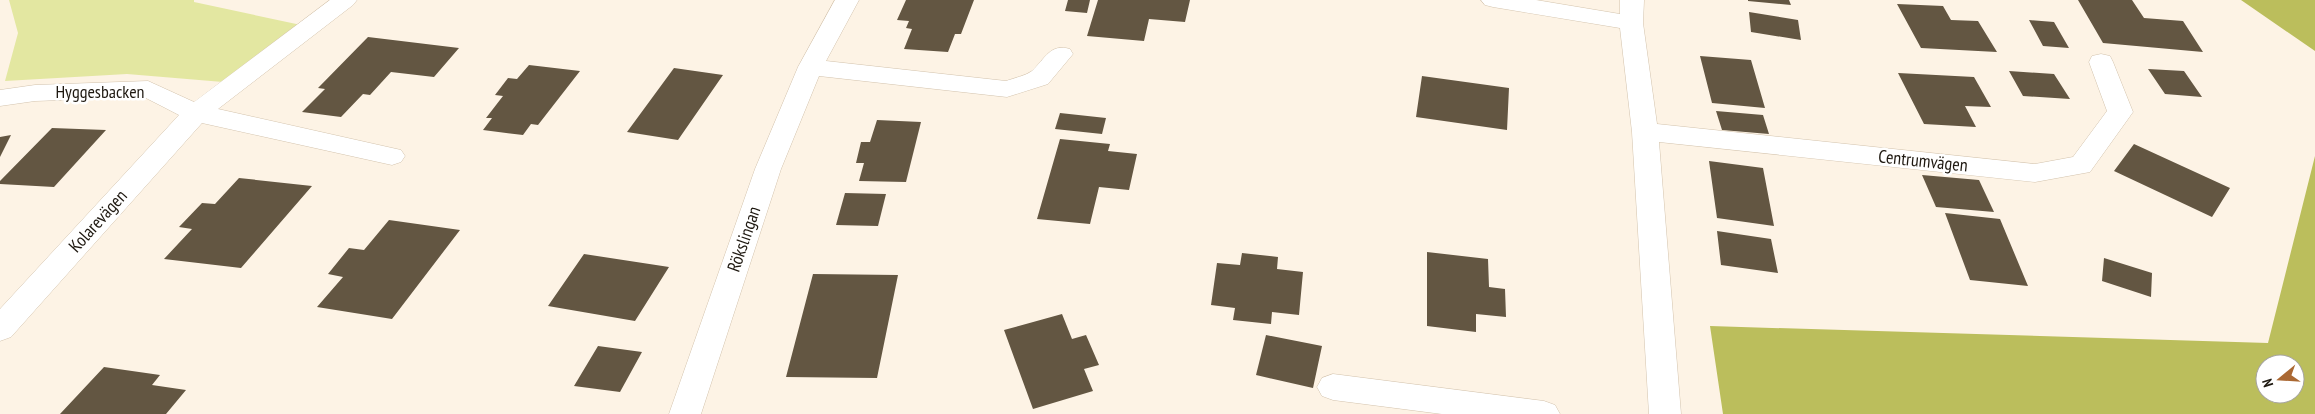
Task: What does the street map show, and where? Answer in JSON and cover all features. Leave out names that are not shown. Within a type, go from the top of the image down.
[{"type":"street","name":"Kolarevägen","points":[[0,329],[196,113],[345,0]]},
{"type":"street","name":"Rökslingan","points":[[685,414],[768,169],[810,67],[847,0]]},
{"type":"street","points":[[1492,0],[1632,11],[1645,132],[1664,414]]},
{"type":"street","points":[[810,67],[1007,89],[1039,78],[1060,54]]},
{"type":"street","name":"Centrumvägen","points":[[1645,132],[2035,173],[2081,165],[2120,112],[2101,62]]},
{"type":"street","name":"Hyggesbacken","points":[[0,98],[35,93],[148,89],[196,113]]},
{"type":"street","points":[[196,113],[392,156]]},
{"type":"street","points":[[1333,387],[1544,414]]},
{"type":"green space","points":[[9,0],[194,0],[194,2],[301,25],[223,82],[127,74],[5,81],[18,33]]},
{"type":"shaded area","points":[[2241,0],[2315,0],[2315,51]]},
{"type":"shaded area","points":[[2315,156],[2315,414],[1723,414],[1710,326],[2268,343]]},
{"type":"building","points":[[906,0],[974,0],[961,34],[955,34],[948,52],[904,49],[912,29],[906,28],[909,21],[897,20]]},
{"type":"building","points":[[1068,0],[1090,0],[1087,13],[1065,11]]},
{"type":"building","points":[[1098,0],[1190,0],[1185,22],[1149,19],[1144,41],[1087,36]]},
{"type":"building","points":[[1789,0],[1791,5],[1748,1]]},
{"type":"building","points":[[2078,0],[2132,0],[2144,18],[2183,21],[2203,52],[2103,43]]},
{"type":"building","points":[[1897,4],[1943,6],[1951,20],[1978,21],[1997,52],[1921,48]]},
{"type":"building","points":[[1749,12],[1798,20],[1801,40],[1751,32]]},
{"type":"building","points":[[2029,20],[2054,22],[2069,48],[2043,46]]},
{"type":"building","points":[[368,37],[459,48],[434,77],[391,72],[370,95],[363,94],[341,117],[302,112],[325,89],[318,88]]},
{"type":"building","points":[[1700,56],[1751,60],[1765,108],[1712,103]]},
{"type":"building","points":[[529,65],[580,71],[538,125],[531,124],[523,135],[483,130],[492,118],[486,118],[503,96],[495,95],[508,78],[517,79]]},
{"type":"building","points":[[674,68],[723,75],[678,140],[627,132]]},
{"type":"building","points":[[2148,69],[2184,71],[2202,97],[2165,94]]},
{"type":"building","points":[[2009,71],[2054,74],[2070,99],[2023,96]]},
{"type":"building","points":[[1898,73],[1974,77],[1991,107],[1965,106],[1976,127],[1924,124]]},
{"type":"building","points":[[1422,76],[1509,88],[1507,130],[1416,117]]},
{"type":"building","points":[[1716,111],[1763,115],[1769,134],[1722,130]]},
{"type":"building","points":[[1060,113],[1106,118],[1102,134],[1055,129]]},
{"type":"building","points":[[877,120],[921,122],[906,182],[859,181],[864,163],[856,163],[861,142],[870,142]]},
{"type":"building","points":[[52,128],[106,130],[54,187],[0,184],[0,181]]},
{"type":"building","points":[[11,135],[0,157],[0,137]]},
{"type":"building","points":[[1060,139],[1110,144],[1108,151],[1137,154],[1129,190],[1099,187],[1090,224],[1037,219]]},
{"type":"building","points":[[2134,144],[2230,188],[2212,217],[2114,171]]},
{"type":"building","points":[[1709,161],[1763,168],[1774,226],[1717,218]]},
{"type":"building","points":[[1922,175],[1979,180],[1994,212],[1936,207]]},
{"type":"building","points":[[239,178],[312,186],[241,268],[164,259],[192,229],[179,227],[202,203],[215,204]]},
{"type":"building","points":[[845,193],[886,194],[878,226],[836,225]]},
{"type":"building","points":[[1945,213],[2000,219],[2028,286],[1970,280]]},
{"type":"building","points":[[389,220],[460,230],[392,319],[317,307],[343,277],[328,274],[349,248],[364,250]]},
{"type":"building","points":[[1717,231],[1771,239],[1778,273],[1721,265]]},
{"type":"building","points":[[1427,252],[1488,259],[1489,287],[1505,289],[1506,317],[1476,314],[1476,332],[1427,326]]},
{"type":"building","points":[[1242,253],[1278,257],[1277,269],[1303,272],[1299,315],[1272,312],[1271,324],[1233,320],[1235,308],[1211,305],[1217,263],[1240,265]]},
{"type":"building","points":[[584,254],[669,267],[635,321],[548,306]]},
{"type":"building","points":[[2104,258],[2152,273],[2151,297],[2102,281]]},
{"type":"building","points":[[813,274],[898,275],[877,378],[786,377]]},
{"type":"building","points":[[1062,314],[1072,339],[1086,335],[1099,365],[1084,369],[1093,391],[1033,409],[1004,330]]},
{"type":"building","points":[[1266,335],[1322,346],[1313,388],[1256,375]]},
{"type":"building","points":[[598,346],[642,352],[620,392],[574,386]]},
{"type":"building","points":[[104,367],[160,375],[152,385],[186,390],[166,414],[60,414]]}]
